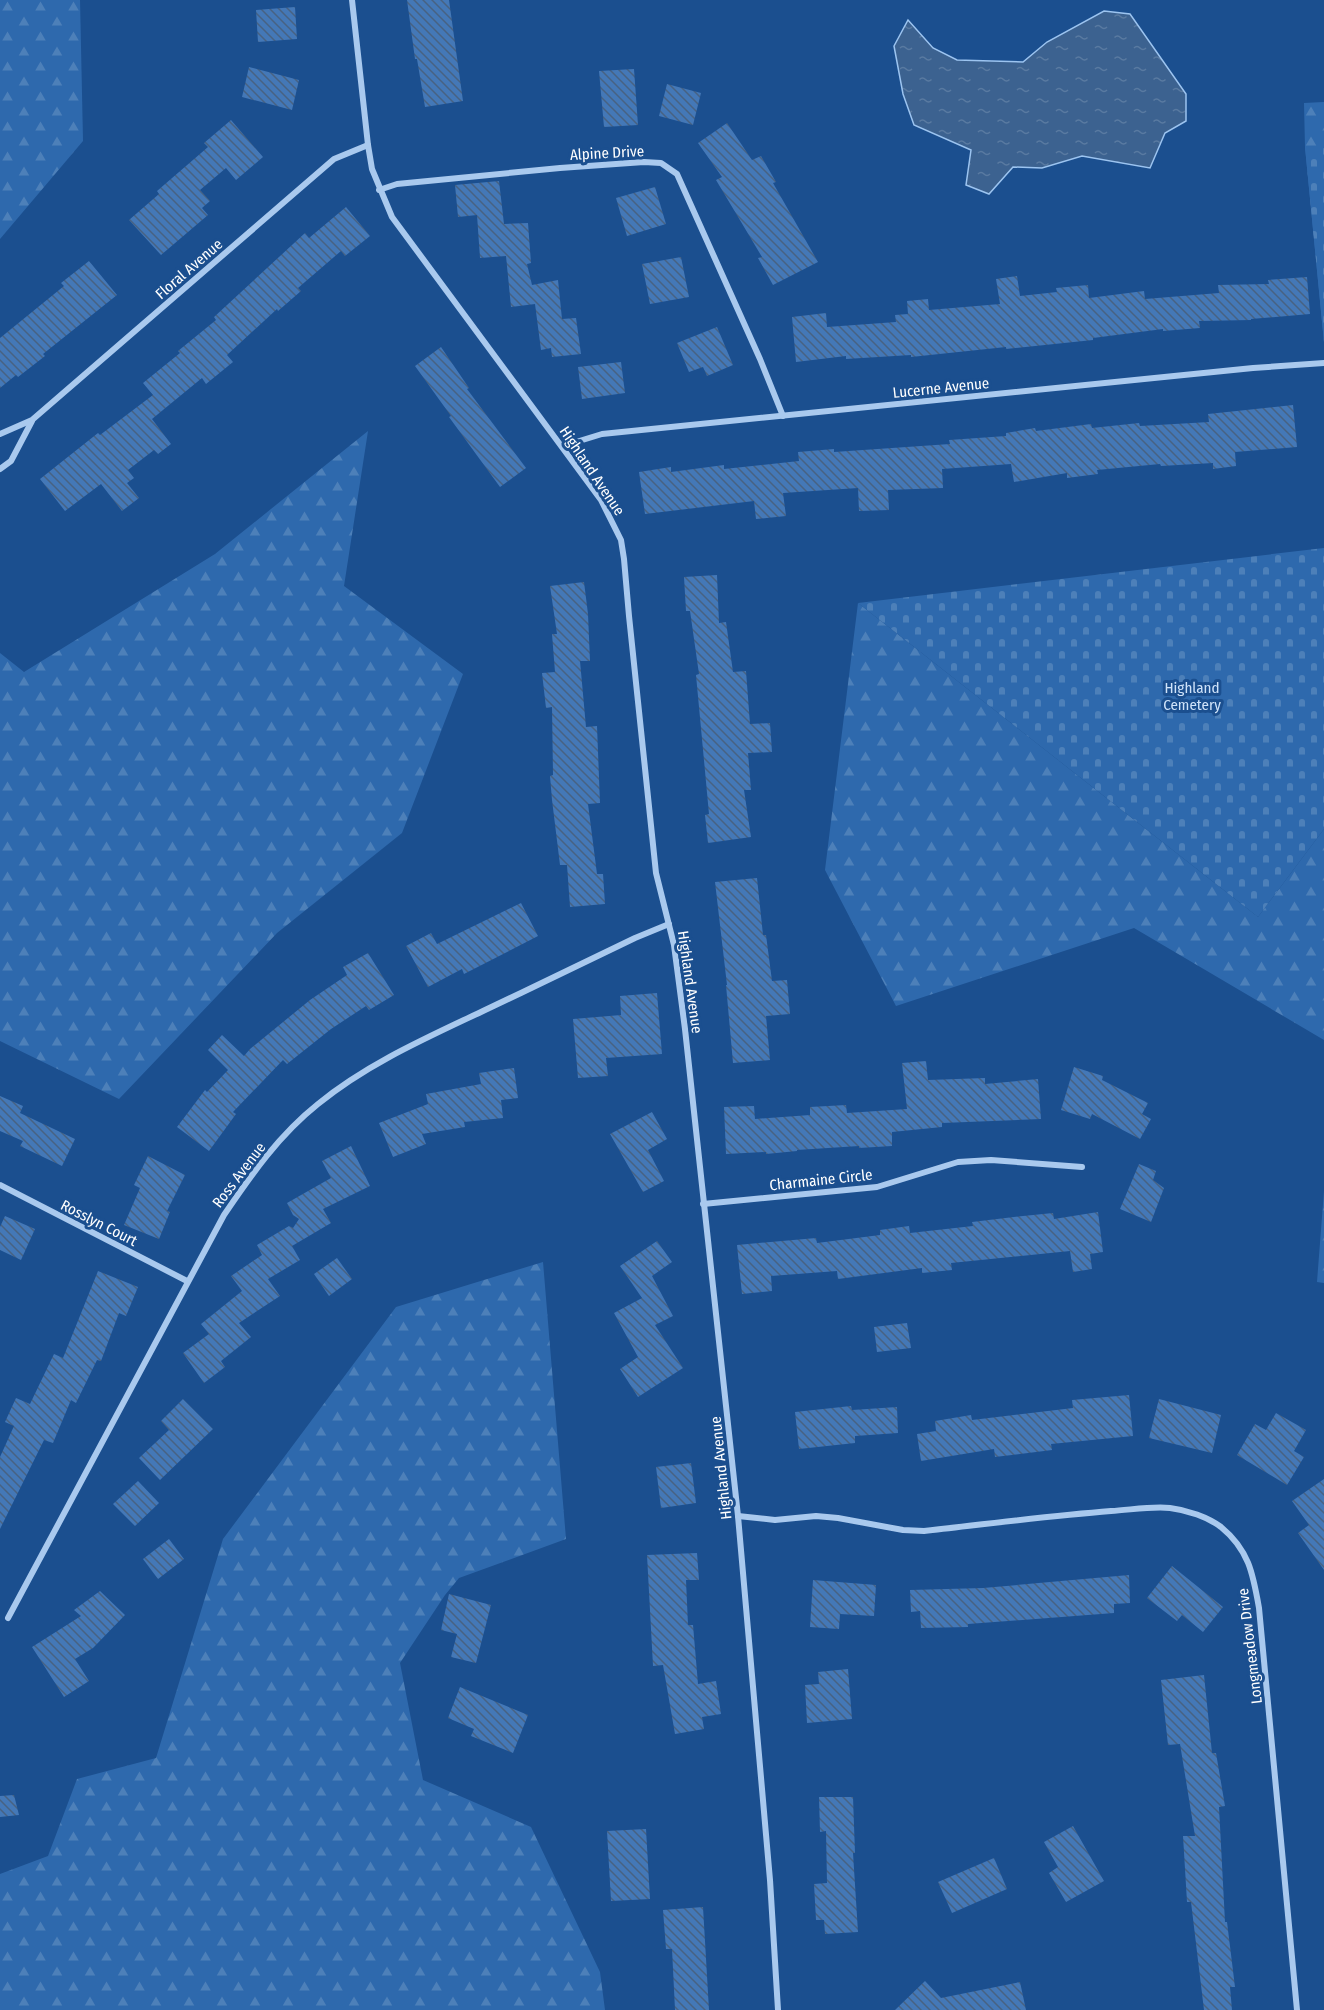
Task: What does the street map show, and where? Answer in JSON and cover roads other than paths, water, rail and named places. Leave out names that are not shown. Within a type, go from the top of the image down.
[{"type":"street","name":"Highland Avenue","points":[[352,0],[372,169],[392,217],[601,500],[621,540],[656,873],[674,945],[738,1516],[770,1880],[778,2010]]},
{"type":"street","name":"Floral Avenue","points":[[0,434],[32,420],[334,159],[368,145]]},
{"type":"street","name":"Alpine Drive","points":[[379,189],[397,184],[548,169],[644,162],[661,163],[677,174],[760,359],[783,416]]},
{"type":"street","name":"Lucerne Avenue","points":[[562,446],[602,434],[1253,368],[1324,363]]},
{"type":"street","name":"Floral Avenue","points":[[0,469],[11,461],[32,420]]},
{"type":"street","name":"Ross Avenue","points":[[8,1618],[224,1215],[255,1170],[288,1131],[317,1104],[365,1071],[432,1035],[669,924]]},
{"type":"street","name":"Charmaine Circle","points":[[703,1204],[877,1187],[958,1162],[991,1160],[1082,1167]]},
{"type":"street","name":"Rosslyn Court","points":[[0,1185],[187,1281]]},
{"type":"street","name":"Longmeadow Drive","points":[[738,1516],[775,1520],[827,1516],[924,1532],[1064,1515],[1169,1508],[1193,1513],[1219,1525],[1236,1540],[1246,1555],[1254,1579],[1259,1608],[1298,2010]]},
{"type":"water","points":[[1104,11],[1130,14],[1186,94],[1186,121],[1165,133],[1150,168],[1082,156],[1042,168],[1013,167],[989,194],[966,185],[971,150],[914,125],[903,94],[894,46],[908,20],[933,48],[957,60],[1023,62],[1047,42]]},
{"type":"park label","name":"Highland Cemetery","points":[[1192,696]]}]
